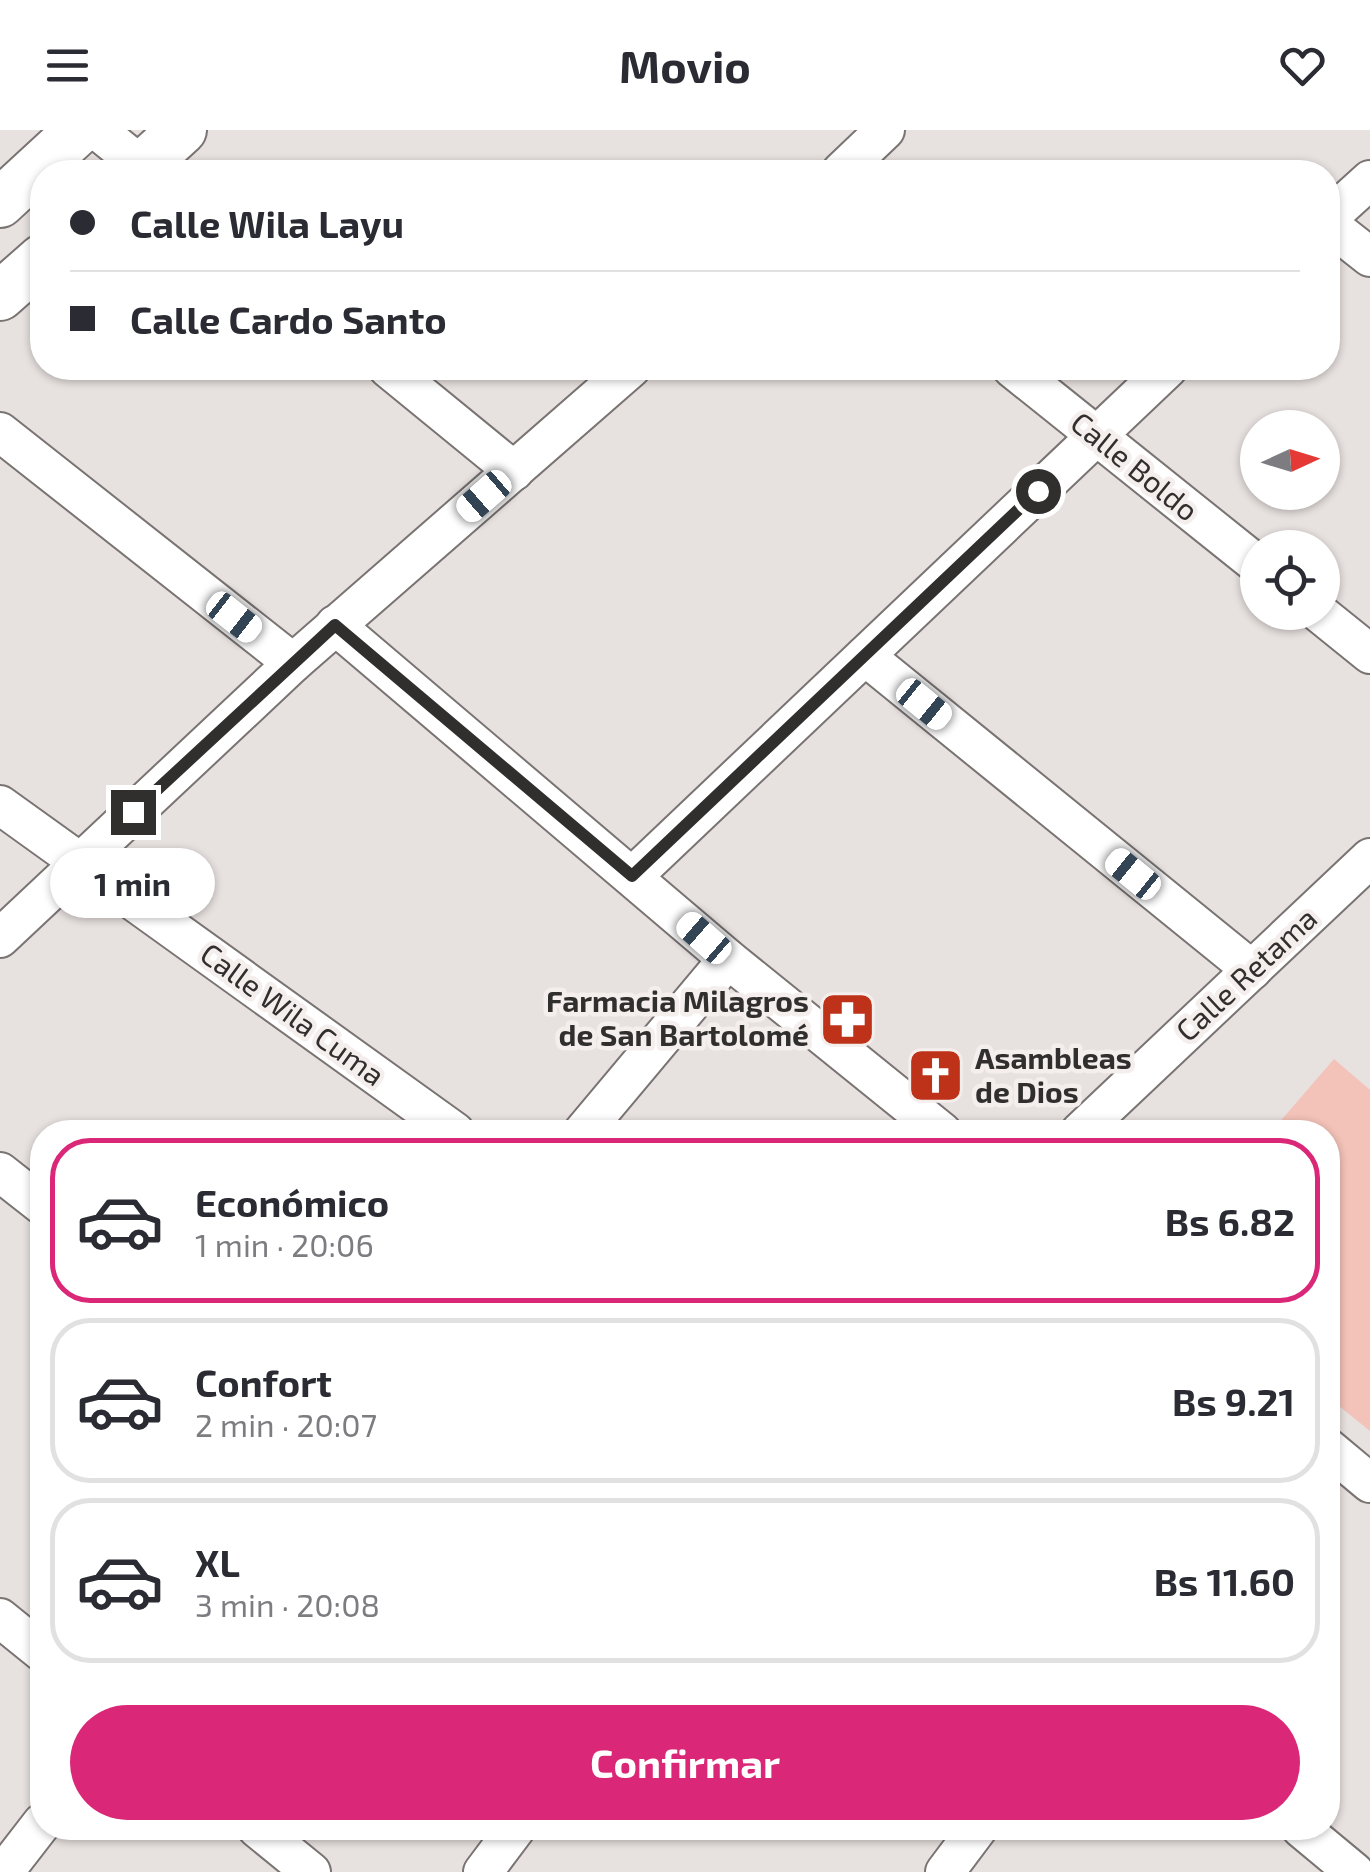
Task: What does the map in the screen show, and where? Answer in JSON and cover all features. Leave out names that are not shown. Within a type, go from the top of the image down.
[{"type":"main road","points":[[46,160],[78,130]]},
{"type":"main road","points":[[153,160],[182,130]]},
{"type":"main road","points":[[0,202],[30,174]]},
{"type":"main road","points":[[0,296],[30,270]]},
{"type":"street","points":[[97,130],[130,160]]},
{"type":"street","points":[[854,160],[886,130]]},
{"type":"street","points":[[1340,209],[1370,180]]},
{"type":"street","points":[[1340,231],[1370,257]]},
{"type":"street","points":[[403,380],[514,470]]},
{"type":"street","points":[[0,938],[335,625],[617,380]]},
{"type":"street","name":"Calle Boldo","points":[[1027,380],[1240,551]]},
{"type":"street","points":[[632,876],[1155,380]]},
{"type":"street","points":[[0,432],[293,663]]},
{"type":"street","points":[[335,625],[728,959],[927,1120]]},
{"type":"street","points":[[1340,630],[1370,654]]},
{"type":"street","points":[[865,656],[1252,970]]},
{"type":"street","name":"Calle Wila Cuma","points":[[0,805],[438,1120]]},
{"type":"street","name":"Calle Retama","points":[[1093,1120],[1370,858]]},
{"type":"street","points":[[593,1120],[728,959]]},
{"type":"street","points":[[0,1172],[30,1196]]},
{"type":"street","points":[[1340,1458],[1370,1484]]},
{"type":"street","points":[[0,1618],[30,1642]]},
{"type":"street","points":[[4,1872],[30,1839]]},
{"type":"street","points":[[272,1840],[311,1872]]},
{"type":"street","points":[[482,1872],[507,1840]]},
{"type":"street","points":[[946,1872],[969,1840]]},
{"type":"street","points":[[1315,1840],[1354,1872]]},
{"type":"shaded area","points":[[1334,1059],[1370,1090],[1370,1431],[1340,1407],[1340,1120],[1281,1120]]},
{"type":"place","name":"Farmacia Milagros de San Bartolomé","points":[[848,1019]]},
{"type":"place","name":"Asambleas de Dios","points":[[936,1076]]},
{"type":"route","points":[[133,812],[335,625],[632,876],[1038,491]]}]
